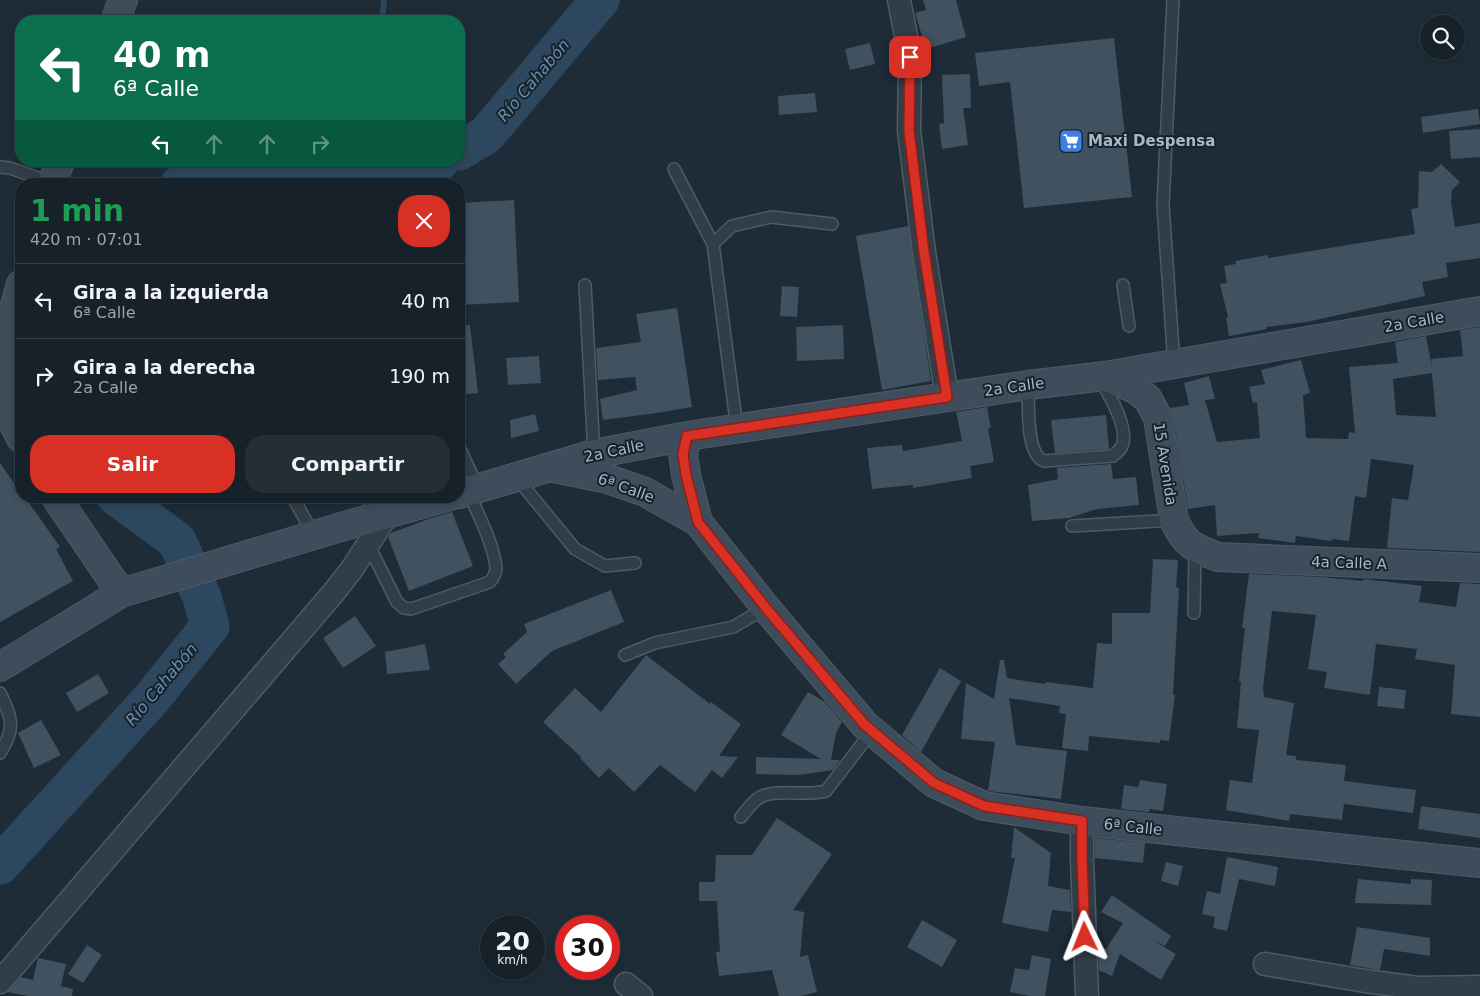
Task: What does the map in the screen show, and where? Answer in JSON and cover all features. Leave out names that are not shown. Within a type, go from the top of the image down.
[{"type":"main road","points":[[117,15],[123,0]]},
{"type":"main road","points":[[15,305],[9,326],[8,412],[15,426]]},
{"type":"main road","name":"2a Calle","points":[[465,492],[594,454],[687,436],[1028,385],[1102,377],[1480,311]]},
{"type":"main road","name":"15 Avenida","points":[[1102,377],[1135,389],[1148,399],[1158,418],[1174,520],[1180,535],[1206,553]]},
{"type":"main road","name":"6ª Calle","points":[[687,436],[683,454],[686,475],[698,522]]},
{"type":"main road","name":"6ª Calle","points":[[549,467],[608,479],[646,492],[698,522],[766,608],[865,725],[934,783],[984,806],[1082,821],[1480,863]]},
{"type":"main road","points":[[60,503],[121,594]]},
{"type":"main road","name":"2a Calle","points":[[0,667],[121,594],[426,503]]},
{"type":"main road","name":"4a Calle A","points":[[1206,553],[1480,568]]},
{"type":"street","points":[[899,0],[910,57],[909,131],[921,233],[947,397]]},
{"type":"street","points":[[0,982],[328,599],[352,569],[374,518]]},
{"type":"street","points":[[1082,821],[1087,996]]},
{"type":"street","points":[[1265,964],[1418,988],[1480,987]]},
{"type":"lane","points":[[1173,0],[1163,205],[1174,364]]},
{"type":"lane","points":[[0,167],[55,176]]},
{"type":"lane","points":[[674,169],[712,244],[737,429]]},
{"type":"lane","points":[[712,244],[732,226],[771,217],[832,224]]},
{"type":"lane","points":[[585,284],[594,454]]},
{"type":"lane","points":[[1123,285],[1129,326]]},
{"type":"lane","points":[[1028,385],[1030,438],[1039,459],[1044,461],[1113,456],[1121,447],[1124,433],[1102,377]]},
{"type":"lane","points":[[515,477],[575,549],[605,566],[635,563]]},
{"type":"lane","points":[[374,518],[397,602],[404,608],[411,609],[490,582],[495,576],[496,568],[491,547],[465,494]]},
{"type":"lane","points":[[296,503],[314,536]]},
{"type":"lane","points":[[1072,526],[1174,520]]},
{"type":"lane","points":[[1194,614],[1206,553]]},
{"type":"lane","points":[[624,655],[656,643],[733,627],[766,608]]},
{"type":"lane","points":[[0,693],[9,711],[12,725],[9,739],[0,752]]},
{"type":"lane","points":[[741,817],[758,798],[774,794],[816,794],[826,791],[872,731]]},
{"type":"building","points":[[923,0],[956,0],[966,37],[926,49],[915,13],[926,10]]},
{"type":"building","name":"Maxi Despensa","points":[[1114,38],[1132,197],[1024,208],[1010,82],[979,86],[975,53]]},
{"type":"building","points":[[870,43],[875,64],[850,70],[845,49]]},
{"type":"building","points":[[970,74],[971,108],[963,108],[968,145],[942,149],[939,124],[944,123],[942,75]]},
{"type":"building","points":[[815,93],[817,112],[779,115],[778,96]]},
{"type":"building","points":[[1478,109],[1480,124],[1423,133],[1421,117]]},
{"type":"building","points":[[1480,129],[1480,157],[1451,159],[1449,131]]},
{"type":"building","points":[[1441,164],[1460,182],[1452,190],[1451,202],[1455,227],[1480,223],[1480,258],[1446,263],[1448,277],[1422,282],[1425,296],[1307,322],[1266,327],[1267,329],[1229,336],[1226,318],[1228,317],[1220,284],[1227,283],[1224,266],[1236,264],[1235,261],[1268,255],[1268,258],[1415,234],[1411,209],[1418,208],[1419,171],[1432,172]]},
{"type":"building","points":[[514,200],[519,302],[465,305],[465,203]]},
{"type":"building","points":[[908,226],[931,381],[882,390],[856,236]]},
{"type":"building","points":[[782,286],[799,287],[797,317],[780,316]]},
{"type":"building","points":[[677,308],[692,407],[603,420],[600,399],[637,390],[635,377],[598,380],[596,348],[641,342],[636,314]]},
{"type":"building","points":[[465,325],[470,325],[478,393],[465,394]]},
{"type":"building","points":[[843,325],[844,359],[797,361],[796,327]]},
{"type":"building","points":[[1480,327],[1480,552],[1387,548],[1392,498],[1408,500],[1414,465],[1371,459],[1366,498],[1355,496],[1349,541],[1332,539],[1331,541],[1296,536],[1295,543],[1258,538],[1259,533],[1217,536],[1215,505],[1188,509],[1173,416],[1170,408],[1189,405],[1184,383],[1209,376],[1215,399],[1205,400],[1217,442],[1260,438],[1257,402],[1253,403],[1249,387],[1265,384],[1261,370],[1301,360],[1310,393],[1303,395],[1306,438],[1348,439],[1349,432],[1355,433],[1349,367],[1398,363],[1395,342],[1426,336],[1432,368],[1431,359],[1463,356],[1460,330]],"holes":[[[1432,373],[1436,417],[1396,415],[1393,379]]]},
{"type":"building","points":[[539,356],[541,383],[508,385],[506,358]]},
{"type":"building","points":[[987,407],[991,428],[988,428],[994,462],[970,466],[972,478],[913,488],[913,485],[872,489],[867,448],[902,445],[903,451],[962,441],[956,412]]},
{"type":"building","points":[[535,414],[539,431],[511,438],[510,420]]},
{"type":"building","points":[[1106,415],[1109,449],[1055,453],[1051,420]]},
{"type":"building","points":[[0,463],[15,484],[15,503],[29,503],[60,547],[56,549],[73,581],[0,622]]},
{"type":"building","points":[[1111,464],[1113,479],[1136,477],[1139,505],[1097,509],[1069,518],[1032,521],[1028,485],[1058,479],[1057,468]]},
{"type":"building","points":[[452,512],[473,566],[409,591],[388,537],[391,533]]},
{"type":"building","points":[[1153,559],[1178,560],[1176,587],[1179,588],[1173,695],[1175,695],[1169,741],[1160,740],[1160,743],[1089,736],[1088,751],[1062,748],[1066,714],[1059,713],[1060,706],[1009,698],[1016,745],[1067,751],[1061,799],[988,791],[995,742],[961,739],[966,683],[994,699],[1000,660],[1004,660],[1007,678],[1045,684],[1046,682],[1093,688],[1097,643],[1112,644],[1112,613],[1150,613]]},
{"type":"building","points":[[1249,574],[1363,581],[1364,579],[1422,586],[1419,602],[1456,607],[1460,583],[1480,584],[1480,717],[1451,714],[1455,665],[1415,659],[1417,649],[1376,644],[1370,695],[1324,688],[1327,672],[1308,669],[1316,615],[1272,611],[1263,688],[1264,697],[1294,703],[1286,755],[1296,756],[1296,760],[1346,765],[1344,781],[1416,790],[1413,813],[1344,804],[1342,820],[1290,814],[1289,821],[1226,810],[1230,780],[1252,783],[1259,730],[1237,728],[1241,682],[1239,681],[1245,628],[1242,628]]},
{"type":"building","points":[[611,590],[624,622],[552,651],[516,684],[498,664],[506,657],[503,654],[527,632],[524,624]]},
{"type":"building","points":[[355,616],[376,646],[343,668],[323,638]]},
{"type":"building","points":[[425,644],[430,670],[387,674],[385,652]]},
{"type":"building","points":[[646,655],[710,704],[711,702],[741,724],[719,756],[738,757],[722,778],[712,770],[695,792],[660,765],[634,792],[609,768],[599,778],[581,757],[543,722],[575,688],[601,712]]},
{"type":"building","points":[[940,668],[961,681],[921,752],[902,735]]},
{"type":"building","points":[[98,674],[109,693],[77,712],[66,693]]},
{"type":"building","points":[[1379,687],[1406,690],[1404,709],[1377,706]]},
{"type":"building","points":[[808,692],[825,702],[842,722],[836,733],[831,760],[840,760],[833,770],[799,775],[756,774],[756,757],[821,759],[781,735]]},
{"type":"building","points":[[41,720],[61,755],[34,768],[18,733]]},
{"type":"building","points":[[1140,780],[1167,784],[1163,811],[1150,809],[1149,812],[1121,809],[1124,785],[1138,787]]},
{"type":"building","points":[[1421,806],[1480,814],[1480,838],[1418,829]]},
{"type":"building","points":[[777,818],[832,854],[793,910],[804,912],[800,957],[808,955],[817,992],[801,996],[779,996],[772,970],[719,976],[716,952],[720,952],[717,901],[699,901],[699,882],[715,882],[716,855],[752,855]]},
{"type":"building","points":[[1014,827],[1051,853],[1048,886],[1070,890],[1071,912],[1052,910],[1048,932],[1002,923],[1015,858],[1011,858]]},
{"type":"building","points":[[1095,838],[1145,843],[1143,863],[1095,858]]},
{"type":"building","points":[[1227,857],[1278,867],[1275,886],[1239,879],[1227,931],[1213,928],[1215,917],[1202,914],[1207,891],[1220,894]]},
{"type":"building","points":[[1166,862],[1183,866],[1178,886],[1161,881]]},
{"type":"building","points":[[1358,879],[1411,884],[1411,879],[1432,880],[1431,905],[1355,903]]},
{"type":"building","points":[[1112,895],[1171,936],[1165,946],[1154,941],[1176,954],[1161,980],[1120,954],[1112,976],[1099,970],[1098,946],[1106,949],[1123,923],[1101,912]]},
{"type":"building","points":[[922,920],[957,940],[942,967],[907,947]]},
{"type":"building","points":[[1357,927],[1430,938],[1430,956],[1384,949],[1380,970],[1350,965]]},
{"type":"building","points":[[87,945],[102,955],[83,983],[68,974]]},
{"type":"building","points":[[1032,955],[1051,959],[1045,996],[1030,996],[1010,992],[1015,968],[1029,970]]},
{"type":"building","points":[[38,958],[66,964],[61,986],[73,989],[72,996],[28,996],[8,992],[21,977],[33,980]]},
{"type":"waterway","points":[[383,15],[384,0]]},
{"type":"waterway","name":"Río Cahabón","points":[[465,147],[486,135],[600,0]]},
{"type":"waterway","name":"Río Cahabón","points":[[190,178],[193,176],[269,167]]},
{"type":"waterway","name":"Río Cahabón","points":[[315,167],[388,172],[424,167]]},
{"type":"waterway","points":[[388,167],[388,172]]},
{"type":"waterway","name":"Río Cahabón","points":[[0,865],[152,698],[210,626],[202,597],[177,541],[125,503]]},
{"type":"place","name":"Maxi Despensa","points":[[1071,141]]},
{"type":"route","points":[[910,57],[909,131],[924,252],[947,397],[687,436],[683,454],[686,475],[698,522],[766,608],[865,725],[934,783],[984,806],[1082,821],[1085,937]]}]
